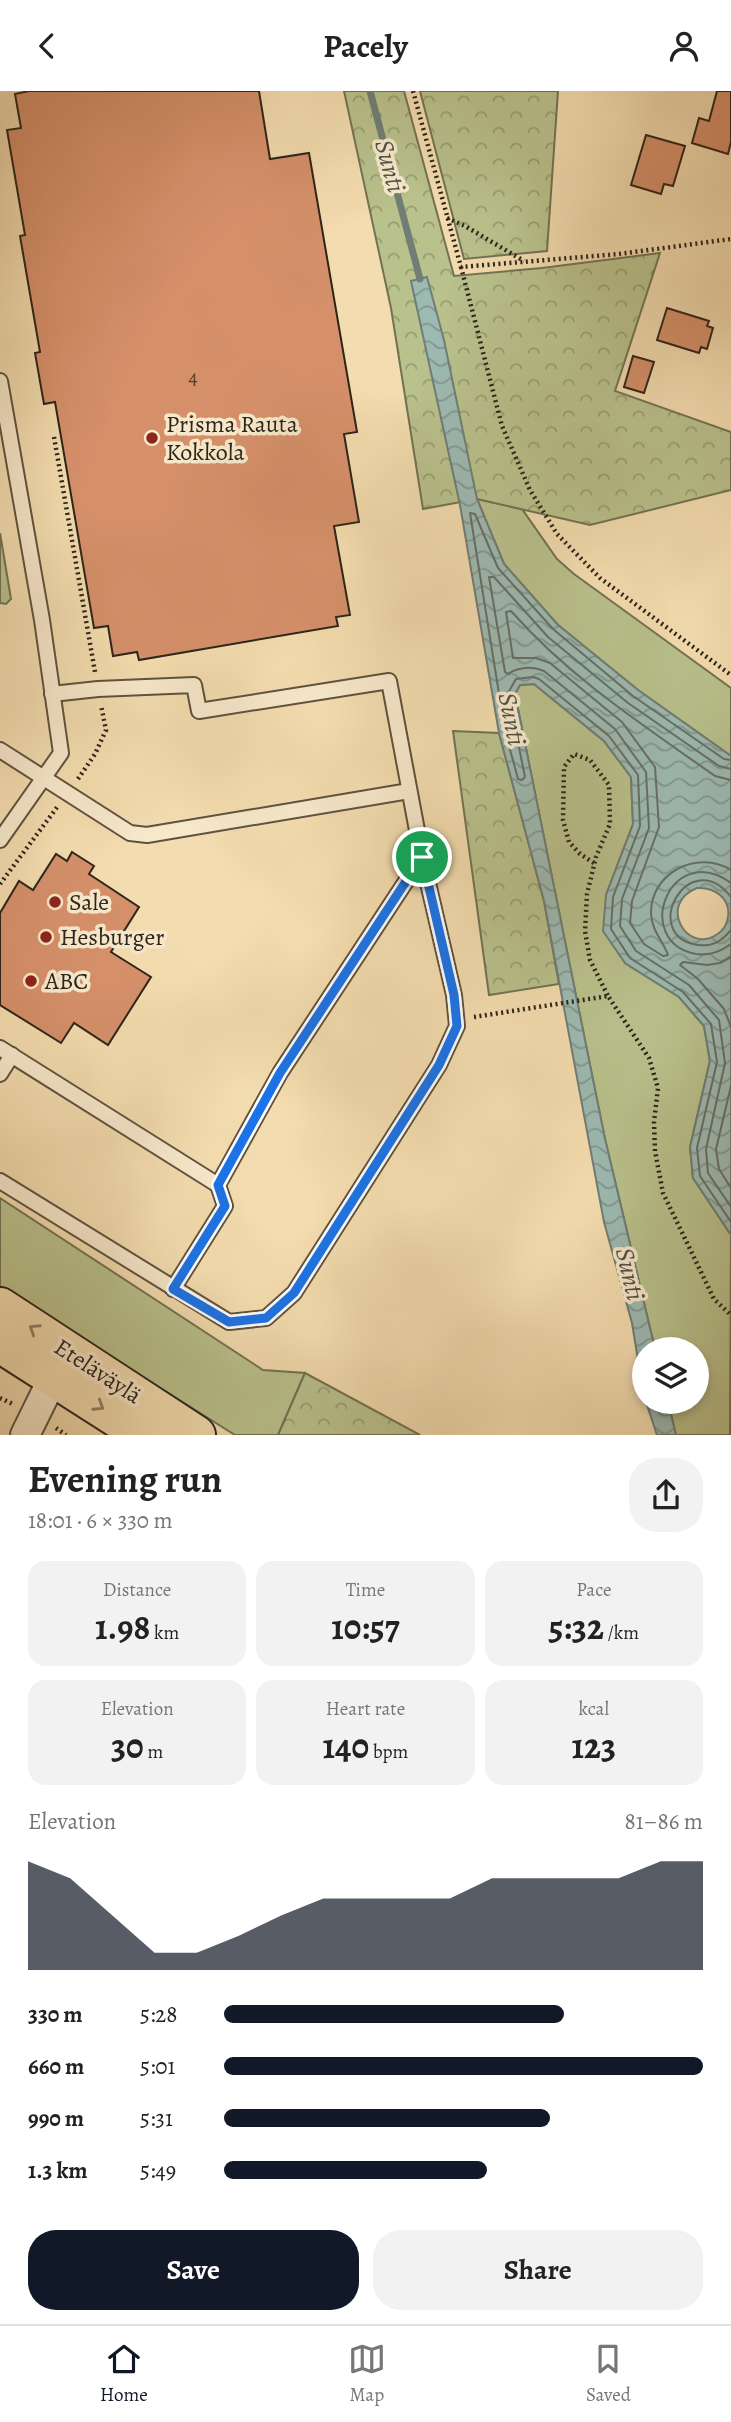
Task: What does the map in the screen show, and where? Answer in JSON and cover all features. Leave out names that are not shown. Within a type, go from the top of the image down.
[{"type":"highway","name":"Eteläväylä","points":[[0,1307],[144,1435]]},
{"type":"highway","name":"Eteläväylä","points":[[0,1343],[61,1364],[196,1435]]},
{"type":"street","points":[[24,1435],[61,1364]]},
{"type":"lane","points":[[0,381],[42,620],[61,753],[0,840]]},
{"type":"lane","points":[[0,1181],[229,1322],[266,1318],[294,1293],[439,1065],[457,1026],[389,681],[199,711],[194,685],[52,694]]},
{"type":"lane","points":[[0,750],[130,832],[147,835],[409,791]]},
{"type":"lane","points":[[218,1185],[280,1073],[422,857]]},
{"type":"lane","points":[[0,1074],[6,1052],[218,1185],[225,1206],[173,1289]]},
{"type":"path","points":[[413,91],[502,426],[530,490],[556,534],[600,578],[731,675]]},
{"type":"path","points":[[446,217],[525,262]]},
{"type":"path","points":[[461,267],[619,254],[731,239]]},
{"type":"path","points":[[0,884],[95,754],[106,730],[54,437]]},
{"type":"path","points":[[594,863],[580,854],[569,842],[563,820],[564,767],[575,754],[590,760],[609,785],[610,824],[594,863],[587,894],[585,931],[590,960],[608,996],[649,1058],[658,1088],[654,1122],[655,1151],[663,1193],[714,1299],[731,1315]]},
{"type":"path","points":[[490,1015],[608,996]]},
{"type":"green space","points":[[344,91],[404,91],[454,276],[660,253],[615,391],[731,432],[731,490],[590,525],[477,499],[423,509],[391,308]]},
{"type":"green space","points":[[420,91],[558,91],[547,251],[464,259]]},
{"type":"green space","points":[[477,499],[522,509],[557,559],[574,574],[731,688],[731,756],[638,690],[558,625],[504,564]]},
{"type":"green space","points":[[0,533],[11,599],[6,604],[0,603]]},
{"type":"green space","points":[[534,684],[604,741],[631,777],[633,824],[606,895],[625,963],[679,997],[704,1026],[710,1061],[690,1147],[693,1178],[731,1235],[730,1435],[676,1435],[671,1414],[709,1414],[709,1337],[652,1337],[605,1139],[515,694],[520,685]]},
{"type":"green space","points":[[453,731],[499,733],[544,901],[559,984],[489,995]]},
{"type":"green space","points":[[0,1198],[263,1370],[305,1373],[278,1435],[235,1435],[0,1287]]},
{"type":"green space","points":[[305,1373],[420,1435],[278,1435]]},
{"type":"water","points":[[427,277],[444,340],[477,499],[504,564],[558,625],[638,690],[731,756],[731,1235],[693,1178],[690,1147],[710,1061],[704,1026],[679,997],[625,963],[603,931],[606,895],[633,824],[631,777],[604,741],[534,684],[520,685],[515,694],[605,1139],[652,1337],[634,1337],[604,1222],[544,901],[499,733],[460,505],[411,281]],"holes":[[[697,888],[709,889],[720,895],[727,904],[726,925],[716,935],[705,939],[695,938],[681,925],[679,905],[685,895]]]},
{"type":"water","points":[[650,1414],[671,1414],[676,1435],[657,1435]]},
{"type":"building","points":[[29,91],[259,91],[270,159],[309,153],[357,432],[344,434],[359,522],[334,526],[350,615],[336,617],[338,626],[139,660],[137,652],[113,656],[108,626],[94,628],[55,402],[44,404],[35,353],[40,352],[20,236],[25,235],[7,130],[21,128],[15,94]]},
{"type":"building","points":[[717,91],[731,91],[731,142],[728,154],[692,143],[699,118],[709,121]]},
{"type":"building","points":[[646,135],[685,146],[673,186],[664,184],[661,194],[631,185]]},
{"type":"building","points":[[667,308],[709,321],[707,326],[713,328],[707,349],[701,347],[699,353],[657,340]]},
{"type":"building","points":[[633,356],[654,362],[644,393],[624,387]]},
{"type":"building","points":[[72,852],[94,866],[89,874],[139,907],[111,952],[151,977],[108,1045],[74,1023],[61,1043],[0,1005],[0,913],[19,881],[33,890],[56,854],[67,861]]},
{"type":"waterway","name":"Sunti","points":[[370,91],[420,279]]},
{"type":"place","name":"Prisma Rauta Kokkola","points":[[152,438]]},
{"type":"place","name":"Sale","points":[[55,902]]},
{"type":"place","name":"Hesburger","points":[[46,937]]},
{"type":"place","name":"ABC","points":[[31,981]]},
{"type":"route","points":[[422,857],[454,995],[457,1026],[439,1065],[294,1293],[266,1318],[229,1322],[173,1289],[225,1206],[218,1185],[280,1073],[422,857]]}]
